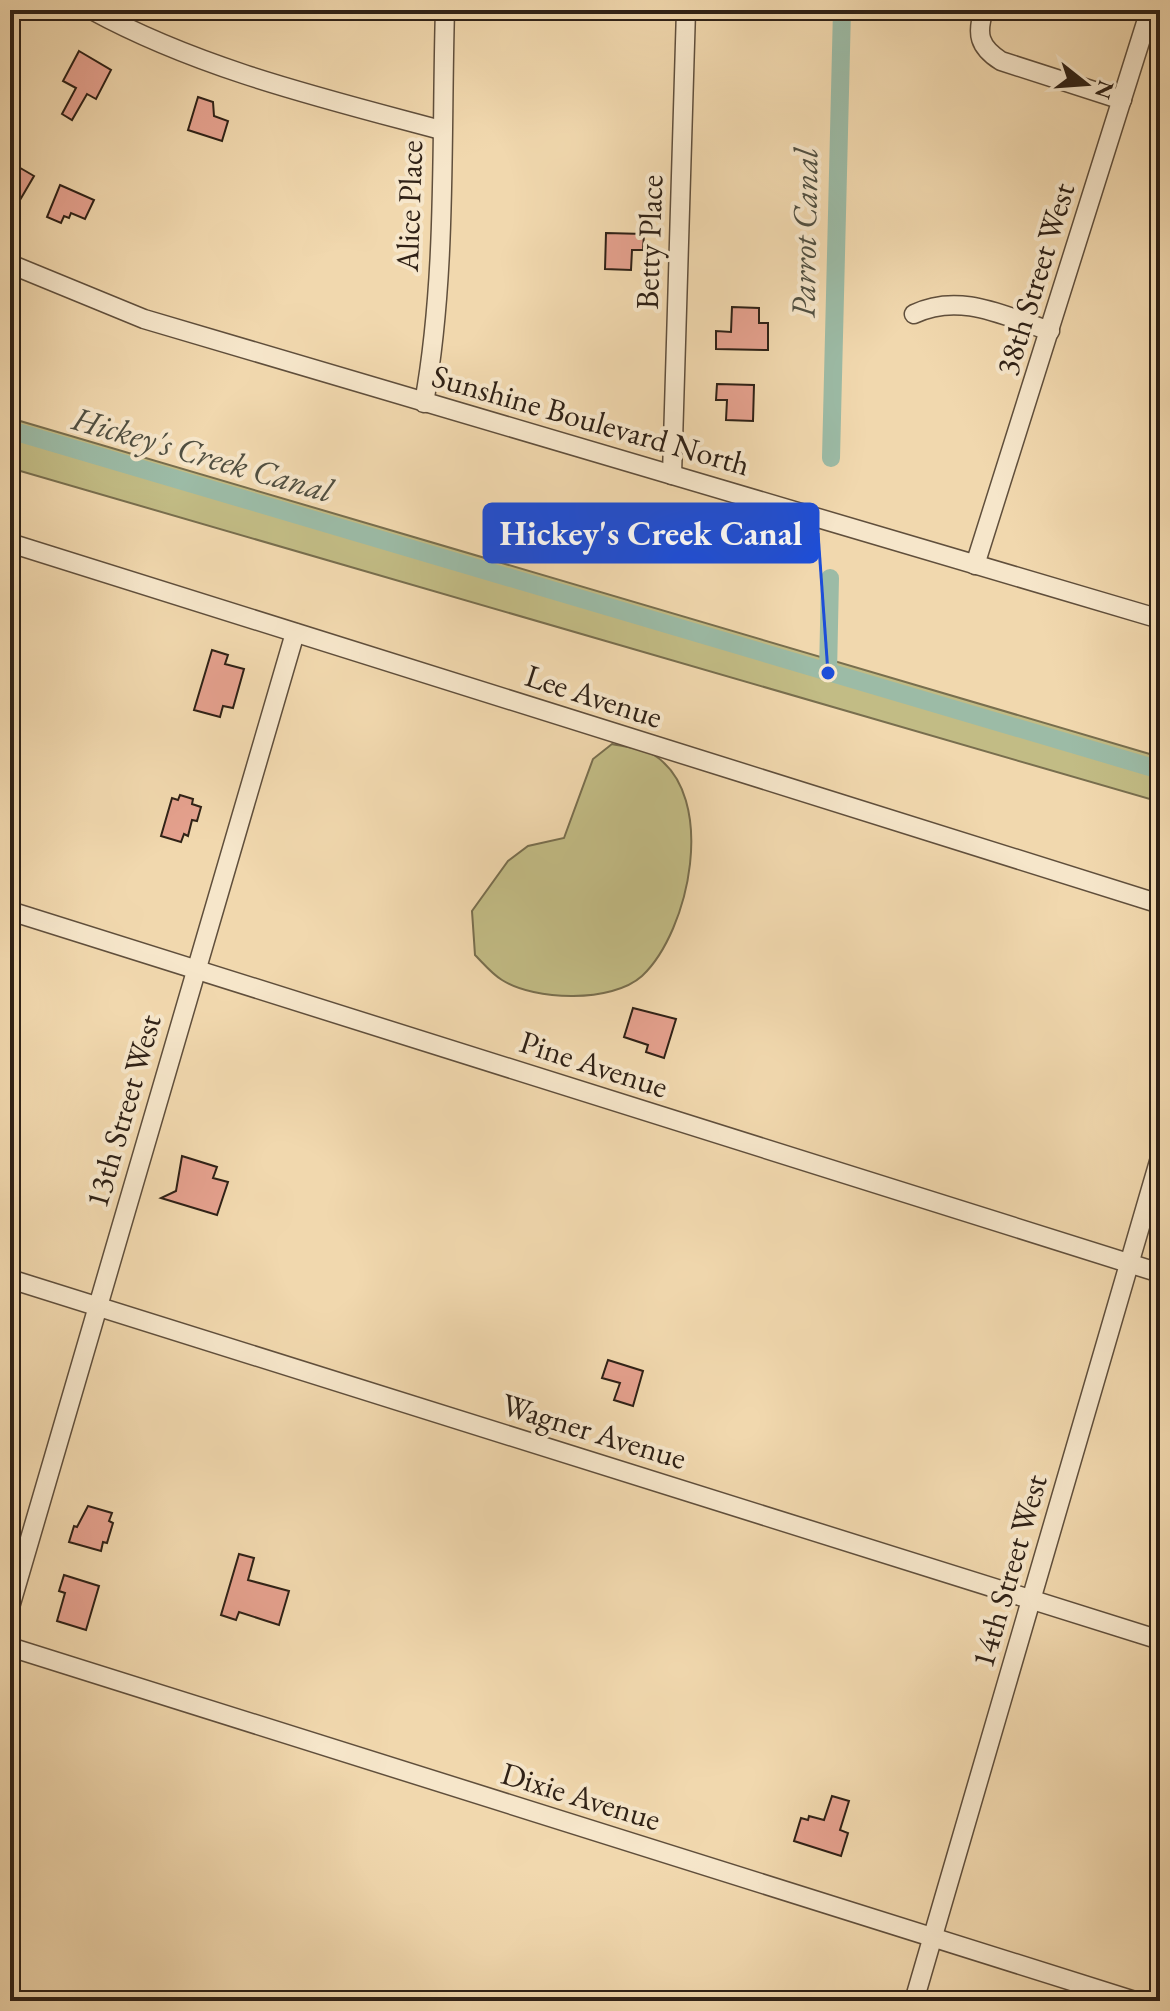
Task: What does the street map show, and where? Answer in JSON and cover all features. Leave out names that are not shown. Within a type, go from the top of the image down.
[{"type":"street","points":[[92,10],[154,42],[206,62],[441,130]]},
{"type":"street","name":"Alice Place","points":[[424,403],[433,355],[445,10]]},
{"type":"street","name":"Betty Place","points":[[672,475],[686,10]]},
{"type":"street","points":[[984,10],[978,35],[985,51],[1001,61],[1122,100]]},
{"type":"street","name":"38th Street West","points":[[975,565],[1150,10]]},
{"type":"street","name":"Sunshine Boulevard North","points":[[10,264],[144,319],[1160,619]]},
{"type":"street","points":[[914,314],[941,304],[970,305],[1050,331]]},
{"type":"street","name":"Lee Avenue","points":[[10,543],[1160,904]]},
{"type":"street","name":"13th Street West","points":[[10,1607],[295,633]]},
{"type":"street","name":"Pine Avenue","points":[[10,911],[1160,1273]]},
{"type":"street","name":"14th Street West","points":[[914,2001],[1160,1158]]},
{"type":"street","name":"Wagner Avenue","points":[[10,1279],[1160,1640]]},
{"type":"street","name":"Dixie Avenue","points":[[10,1647],[1135,2001]]},
{"type":"shaded area","points":[[10,418],[1160,757],[1160,802],[10,468]]},
{"type":"shaded area","points":[[612,744],[654,755],[674,774],[686,800],[691,831],[690,864],[684,897],[673,928],[659,955],[642,976],[629,985],[593,995],[573,996],[516,987],[498,978],[475,955],[472,911],[508,861],[528,846],[564,838],[593,759]]},
{"type":"building","points":[[79,51],[111,70],[96,99],[87,94],[72,120],[62,114],[76,88],[63,81]]},
{"type":"building","points":[[198,97],[213,102],[214,116],[228,121],[222,141],[188,130]]},
{"type":"building","points":[[10,162],[34,176],[20,200],[10,195]]},
{"type":"building","points":[[60,185],[94,200],[85,219],[71,213],[69,218],[64,216],[61,223],[47,217]]},
{"type":"building","points":[[606,233],[644,234],[643,250],[632,250],[631,270],[605,269]]},
{"type":"building","points":[[732,307],[759,308],[759,323],[768,323],[768,350],[716,349],[716,331],[731,332]]},
{"type":"building","points":[[717,384],[754,385],[753,421],[726,420],[727,400],[716,400]]},
{"type":"building","points":[[212,650],[228,655],[225,664],[244,669],[233,708],[223,706],[220,717],[194,710]]},
{"type":"building","points":[[180,795],[193,799],[192,804],[201,807],[197,821],[192,820],[188,836],[184,834],[181,842],[161,836],[172,798],[178,800]]},
{"type":"building","points":[[633,1008],[676,1019],[664,1058],[646,1052],[648,1045],[624,1037]]},
{"type":"building","points":[[182,1156],[217,1167],[213,1178],[228,1182],[217,1215],[161,1198],[176,1191]]},
{"type":"building","points":[[608,1360],[643,1371],[633,1406],[614,1400],[620,1383],[602,1378]]},
{"type":"building","points":[[88,1506],[112,1513],[109,1521],[113,1523],[101,1551],[69,1542],[74,1526],[77,1527]]},
{"type":"building","points":[[239,1554],[254,1558],[248,1580],[289,1591],[279,1625],[239,1612],[236,1620],[221,1615]]},
{"type":"building","points":[[64,1575],[99,1586],[86,1630],[57,1621],[65,1593],[59,1591]]},
{"type":"building","points":[[832,1796],[849,1801],[840,1830],[848,1833],[841,1856],[794,1841],[801,1818],[808,1820],[809,1816],[824,1820]]},
{"type":"waterway","name":"Parrot Canal","points":[[831,458],[842,10]]},
{"type":"waterway","name":"Hickey's Creek Canal","points":[[10,430],[1160,770]]},
{"type":"waterway","name":"Parrot Canal","points":[[828,673],[830,578]]},
{"type":"place","name":"Hickey's Creek Canal","points":[[828,673]]}]
